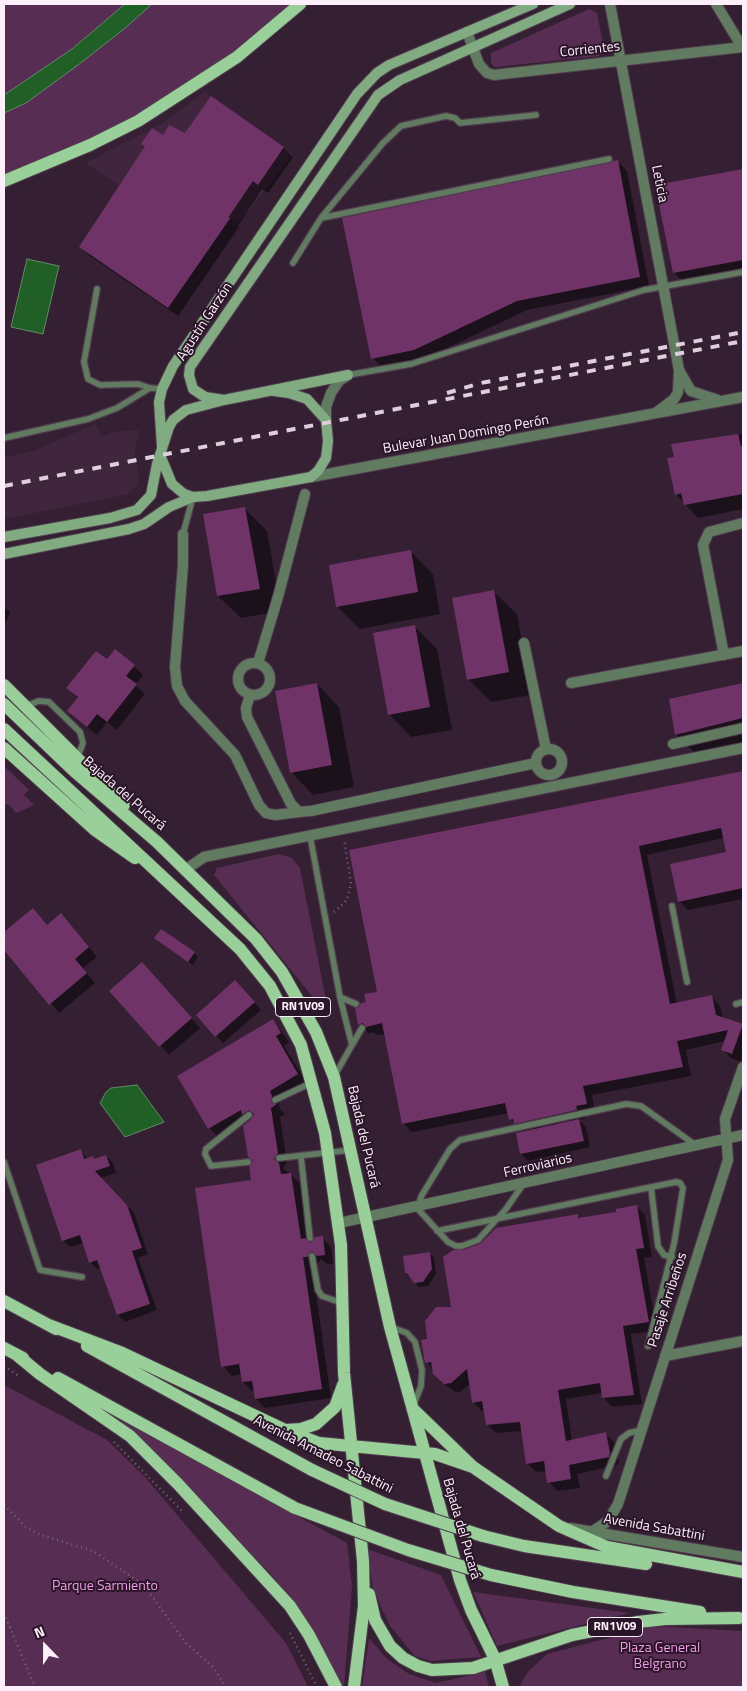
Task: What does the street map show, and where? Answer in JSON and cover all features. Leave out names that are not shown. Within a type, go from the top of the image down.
[{"type":"main road","points":[[4,181],[90,145],[138,121],[237,57],[300,4]]},
{"type":"main road","name":"Agustín Garzón","points":[[161,451],[158,416],[162,389],[179,358],[366,84],[390,65],[533,4]]},
{"type":"main road","name":"Agustín Garzón","points":[[224,400],[205,397],[193,389],[189,375],[190,367],[373,102],[400,80],[570,4]]},
{"type":"main road","points":[[4,538],[110,518],[137,510],[150,496],[169,427],[179,415],[194,407],[348,375]]},
{"type":"main road","points":[[274,391],[289,392],[307,399],[326,420],[328,442],[326,458],[318,471],[311,477]]},
{"type":"main road","points":[[161,451],[172,484],[184,494],[193,497]]},
{"type":"main road","name":"Bulevar Juan Domingo Perón","points":[[4,554],[128,530],[144,524],[169,507],[193,497],[311,477]]},
{"type":"main road","points":[[4,685],[78,756],[157,842]]},
{"type":"main road","name":"Bajada del Pucará","points":[[4,704],[74,771],[157,842],[256,939],[282,972],[316,1032],[334,1077],[390,1327],[462,1587],[495,1660],[503,1687]]},
{"type":"main road","name":"RN1V09","points":[[4,729],[240,949],[270,986],[301,1045],[313,1082],[328,1153],[339,1223],[345,1380],[363,1561],[375,1620],[390,1646],[403,1658],[418,1666],[447,1670],[473,1668],[572,1635],[638,1622],[665,1619],[742,1618]]},
{"type":"main road","points":[[4,748],[95,830],[164,877]]},
{"type":"main road","name":"Avenida Amadeo Sabattini","points":[[4,1301],[312,1470],[385,1504],[483,1536],[524,1546],[743,1578]]},
{"type":"main road","points":[[49,1325],[120,1352],[285,1430],[319,1443],[352,1448],[443,1455],[473,1467]]},
{"type":"main road","points":[[4,1348],[295,1508],[408,1550],[491,1575],[573,1592],[742,1618]]},
{"type":"main road","points":[[17,1355],[40,1374],[130,1436],[178,1484],[290,1606],[309,1635],[336,1687]]},
{"type":"main road","points":[[285,1430],[302,1429],[316,1424],[326,1416],[335,1407],[345,1380]]},
{"type":"main road","points":[[412,1409],[473,1467],[559,1526],[608,1548],[743,1572]]},
{"type":"main road","points":[[354,1687],[364,1606],[363,1561]]},
{"type":"street","name":"Leticia","points":[[610,4],[665,285],[679,370],[678,392],[674,399],[654,414]]},
{"type":"street","points":[[716,4],[743,47]]},
{"type":"street","name":"Corrientes","points":[[467,32],[484,70],[494,75],[743,47]]},
{"type":"street","name":"Leticia","points":[[679,370],[691,391],[721,401]]},
{"type":"street","points":[[326,420],[326,407],[331,393],[340,381],[348,375]]},
{"type":"street","name":"Bulevar Juan Domingo Perón","points":[[311,477],[743,397]]},
{"type":"street","points":[[258,663],[278,597],[305,494]]},
{"type":"street","points":[[724,655],[703,545],[709,532],[743,523]]},
{"type":"street","points":[[183,534],[183,565],[174,667],[177,686],[185,701],[235,755],[259,805],[266,813],[275,816],[310,811],[536,763]]},
{"type":"street","points":[[524,643],[546,749]]},
{"type":"street","points":[[571,683],[743,651]]},
{"type":"street","points":[[258,663],[267,668],[270,682],[265,692],[250,695],[241,689],[238,678],[242,668],[246,665],[258,663]]},
{"type":"street","points":[[250,695],[246,708],[247,717],[291,804],[299,812]]},
{"type":"street","points":[[673,744],[743,728]]},
{"type":"street","points":[[185,870],[204,857],[743,748]]},
{"type":"street","points":[[546,749],[558,752],[562,759],[561,768],[555,774],[547,775],[539,771],[536,763],[539,754],[546,749]]},
{"type":"street","name":"Pasaje Arribeños","points":[[593,1531],[608,1521],[618,1504],[642,1430],[728,1160],[725,1119],[743,1067]]},
{"type":"street","name":"Ferroviarios","points":[[339,1223],[418,1208],[694,1144],[743,1135]]},
{"type":"street","points":[[665,1356],[743,1341]]},
{"type":"street","name":"Avenida Sabattini","points":[[559,1526],[743,1558]]},
{"type":"lane","points":[[293,263],[321,218],[383,143],[401,126],[446,116],[455,118],[460,124],[536,114]]},
{"type":"lane","points":[[321,218],[609,159]]},
{"type":"lane","points":[[348,375],[411,364],[665,285],[743,272]]},
{"type":"lane","points":[[97,289],[84,362],[88,379],[100,384],[138,384],[162,389]]},
{"type":"lane","points":[[4,438],[88,419],[117,408],[150,388]]},
{"type":"lane","points":[[305,494],[311,477]]},
{"type":"lane","points":[[183,534],[193,497]]},
{"type":"lane","points":[[26,706],[39,701],[49,702],[80,732],[83,743],[78,756]]},
{"type":"lane","points":[[310,836],[340,997],[352,1045]]},
{"type":"lane","points":[[672,906],[687,982]]},
{"type":"lane","points":[[340,997],[356,1004]]},
{"type":"lane","points":[[736,1004],[743,1002]]},
{"type":"lane","points":[[334,1077],[362,1028]]},
{"type":"lane","points":[[275,1100],[313,1082]]},
{"type":"lane","points":[[524,1183],[497,1219],[478,1240],[462,1246],[456,1246],[448,1242],[418,1208],[422,1195],[450,1148],[460,1140],[626,1104],[641,1106],[694,1144]]},
{"type":"lane","points":[[248,1162],[211,1166],[205,1154],[206,1149],[249,1115]]},
{"type":"lane","points":[[279,1158],[351,1150]]},
{"type":"lane","points":[[301,1157],[310,1238]]},
{"type":"lane","points":[[4,1162],[40,1270],[82,1277]]},
{"type":"lane","points":[[437,1231],[676,1182],[684,1188],[672,1257],[648,1346]]},
{"type":"lane","points":[[651,1187],[658,1246],[664,1255],[672,1257]]},
{"type":"lane","points":[[312,1256],[318,1290],[322,1296],[342,1303]]},
{"type":"lane","points":[[390,1327],[411,1336],[419,1353],[421,1383],[412,1409]]},
{"type":"lane","points":[[606,1476],[621,1440],[629,1432],[642,1430]]},
{"type":"path","points":[[326,920],[347,900],[351,884],[343,829]]},
{"type":"path","points":[[4,1366],[20,1377]]},
{"type":"path","points":[[112,1441],[188,1517]]},
{"type":"path","points":[[4,1505],[26,1527],[93,1552],[138,1581],[149,1592],[185,1642],[212,1668],[226,1687]]},
{"type":"path","points":[[4,1613],[35,1687]]},
{"type":"path","points":[[288,1629],[317,1687]]},
{"type":"shaded area","points":[[125,4],[152,4],[78,65],[26,103],[4,113],[4,95],[72,49]]},
{"type":"shaded area","points":[[205,92],[293,154],[238,224],[136,160],[119,185],[85,163],[160,125]]},
{"type":"shaded area","points":[[27,259],[59,266],[43,334],[11,327]]},
{"type":"shaded area","points":[[95,424],[101,437],[113,432],[139,430],[134,454],[139,476],[137,485],[129,494],[4,519],[4,458],[36,450]]},
{"type":"shaded area","points":[[137,1085],[164,1122],[125,1137],[100,1103],[106,1092],[111,1088]]},
{"type":"green space","points":[[4,4],[125,4],[72,49],[4,95]]},
{"type":"green space","points":[[152,4],[300,4],[170,102],[4,181],[4,113],[26,103],[124,29]]},
{"type":"green space","points":[[589,9],[597,13],[604,48],[599,56],[495,67],[491,63],[491,53]]},
{"type":"green space","points":[[4,766],[29,790],[24,795],[34,805],[16,813],[9,805],[4,804]]},
{"type":"green space","points":[[279,854],[292,858],[300,868],[328,1010],[321,1012],[312,996],[214,875],[217,868]]},
{"type":"green space","name":"Parque Sarmiento","points":[[4,1385],[107,1440],[144,1476],[286,1643],[308,1687],[4,1687]]},
{"type":"green space","points":[[120,1420],[347,1543],[352,1585],[344,1687],[316,1636],[295,1603],[268,1571]]},
{"type":"green space","points":[[367,1549],[441,1575],[481,1657],[431,1661],[415,1656],[390,1626],[382,1609],[373,1588]]},
{"type":"green space","points":[[473,1592],[630,1613],[497,1646]]},
{"type":"green space","name":"Plaza General Belgrano","points":[[655,1626],[743,1631],[743,1687],[519,1687],[528,1672],[547,1654]]},
{"type":"green space","points":[[369,1638],[386,1658],[409,1674],[436,1683],[485,1672],[489,1687],[362,1687]]},
{"type":"building","points":[[211,96],[284,147],[258,185],[253,181],[228,218],[231,217],[168,308],[79,247],[145,146],[141,144],[152,128],[163,135],[169,125],[185,133]]},
{"type":"building","points":[[618,160],[640,277],[517,301],[414,350],[371,359],[342,218]]},
{"type":"building","points":[[743,169],[743,260],[673,273],[655,185]]},
{"type":"building","points":[[738,434],[741,446],[743,446],[743,494],[684,505],[681,493],[675,495],[667,458],[674,457],[671,444]]},
{"type":"building","points":[[245,507],[260,589],[217,596],[203,514]]},
{"type":"building","points":[[411,550],[418,592],[336,607],[329,565]]},
{"type":"building","points":[[494,590],[509,672],[467,680],[452,598]]},
{"type":"building","points":[[415,625],[430,707],[388,715],[373,633]]},
{"type":"building","points":[[115,649],[135,665],[126,676],[137,684],[107,722],[97,714],[87,727],[67,711],[78,697],[66,688],[96,651],[107,659]]},
{"type":"building","points":[[317,683],[332,765],[290,773],[275,691]]},
{"type":"building","points":[[743,683],[743,718],[675,735],[669,699]]},
{"type":"building","points":[[743,771],[743,888],[678,902],[670,864],[726,852],[721,828],[639,846],[670,1004],[712,995],[716,1015],[743,1024],[732,1054],[721,1050],[728,1030],[677,1041],[683,1067],[583,1086],[587,1104],[576,1106],[577,1110],[514,1124],[513,1119],[509,1120],[505,1103],[402,1124],[382,1023],[366,1027],[363,1023],[358,1025],[355,1008],[359,1007],[361,1003],[366,1002],[364,994],[377,992],[349,850]]},
{"type":"building","points":[[33,908],[47,925],[61,913],[89,947],[75,959],[87,973],[49,1005],[4,950],[4,932]]},
{"type":"building","points":[[161,929],[195,952],[188,962],[154,938]]},
{"type":"building","points":[[142,962],[192,1018],[159,1047],[109,991]]},
{"type":"building","points":[[235,980],[255,1002],[215,1037],[196,1015]]},
{"type":"building","points":[[273,1019],[281,1033],[276,1036],[298,1074],[270,1091],[272,1096],[271,1102],[277,1104],[271,1108],[278,1153],[274,1159],[279,1163],[281,1174],[291,1173],[301,1239],[305,1238],[310,1243],[315,1237],[323,1236],[325,1255],[317,1256],[312,1251],[307,1257],[303,1257],[322,1389],[255,1399],[252,1381],[242,1382],[239,1364],[221,1367],[195,1188],[251,1180],[249,1166],[253,1161],[248,1157],[243,1126],[254,1114],[249,1110],[242,1115],[241,1110],[208,1129],[177,1076]]},
{"type":"building","points":[[579,1119],[584,1141],[520,1154],[516,1133]]},
{"type":"building","points":[[81,1149],[84,1159],[93,1156],[94,1159],[106,1155],[110,1166],[95,1171],[127,1205],[142,1248],[132,1251],[150,1304],[117,1315],[97,1260],[89,1263],[80,1235],[62,1241],[36,1165]]},
{"type":"building","points":[[637,1205],[644,1248],[636,1249],[649,1322],[623,1326],[634,1395],[602,1398],[600,1383],[558,1390],[566,1441],[606,1432],[610,1453],[609,1457],[569,1465],[571,1479],[547,1483],[544,1461],[526,1464],[520,1422],[486,1425],[482,1401],[472,1403],[467,1369],[451,1383],[444,1384],[433,1374],[431,1362],[425,1363],[421,1340],[427,1339],[425,1321],[436,1307],[451,1307],[443,1257],[453,1250],[463,1250],[480,1244],[496,1228],[578,1214],[578,1218],[616,1212],[616,1209]]},
{"type":"building","points":[[430,1252],[432,1269],[423,1282],[414,1283],[405,1273],[403,1256]]},
{"type":"railway","points":[[447,393],[481,383],[743,332]]},
{"type":"railway","points":[[4,486],[743,341]]}]
